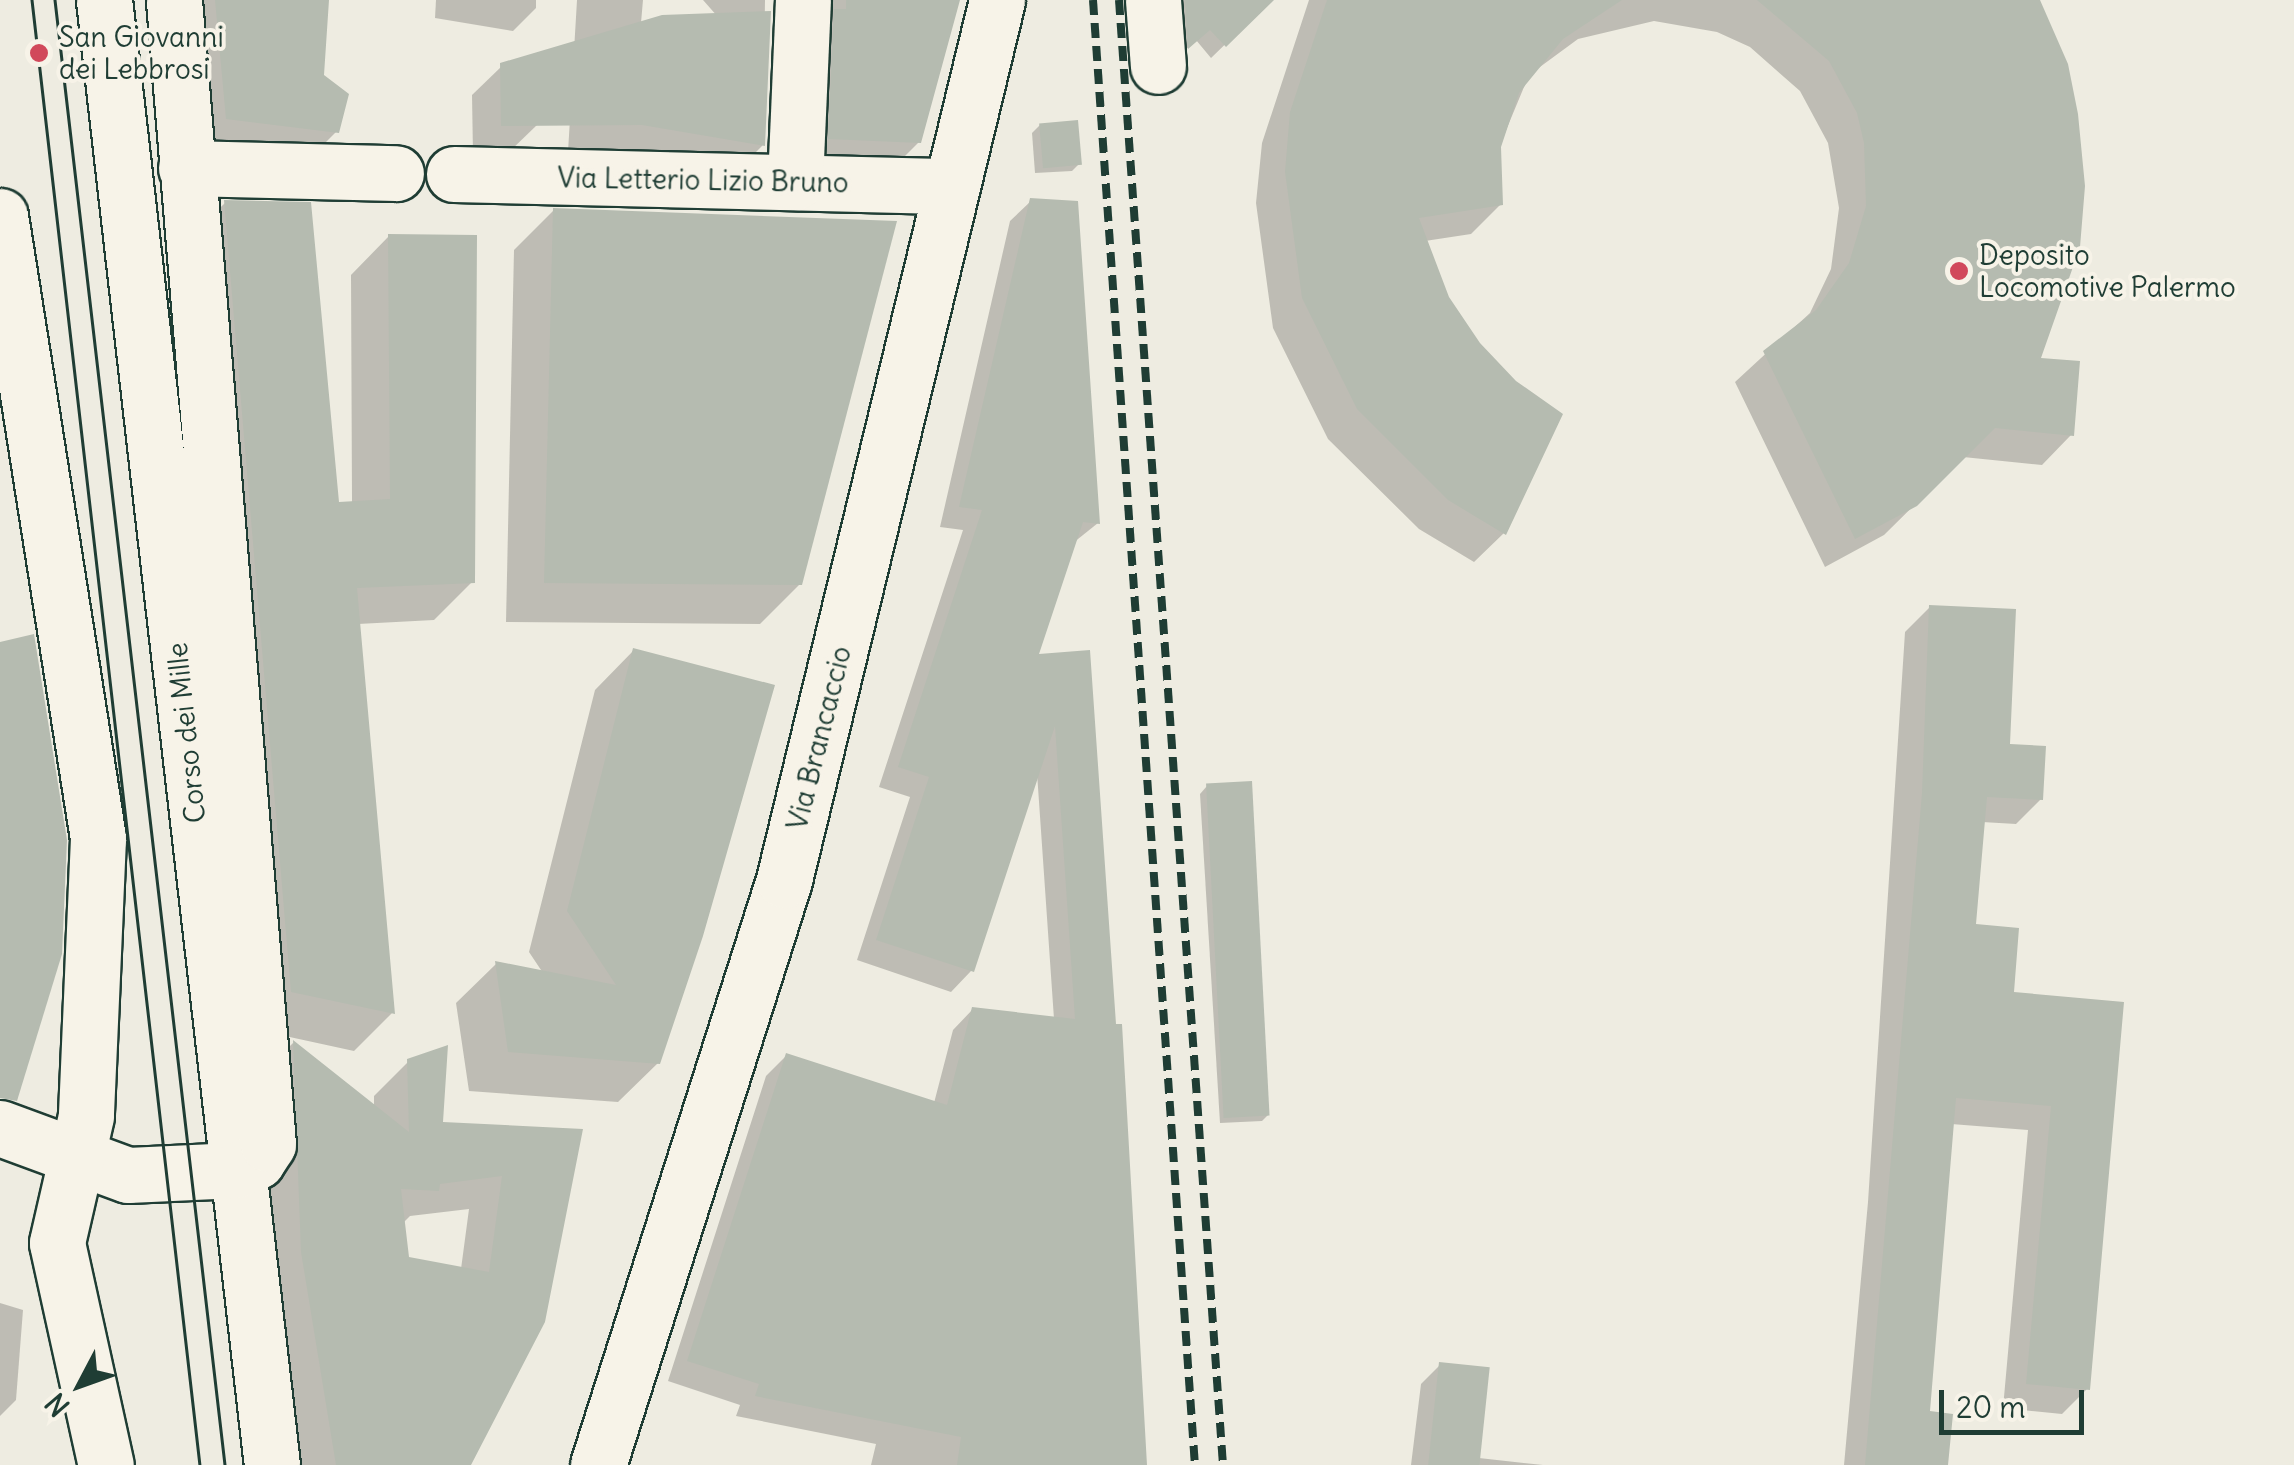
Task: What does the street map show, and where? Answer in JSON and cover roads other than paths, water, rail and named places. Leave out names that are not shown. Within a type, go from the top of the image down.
[{"type":"street","name":"Corso dei Mille","points":[[104,0],[272,1465]]},
{"type":"street","points":[[0,1128],[78,1162],[128,1175],[236,1170],[257,1161],[269,1126],[174,0]]},
{"type":"street","points":[[795,182],[803,0]]},
{"type":"street","name":"Via Brancaccio","points":[[598,1465],[784,880],[997,0]]},
{"type":"street","points":[[1153,0],[1158,66]]},
{"type":"street","points":[[186,168],[396,173]]},
{"type":"street","name":"Via Letterio Lizio Bruno","points":[[454,174],[952,186]]},
{"type":"street","points":[[0,216],[98,838],[92,1036],[78,1162],[57,1243],[106,1465]]},
{"type":"tram line","points":[[32,0],[200,1465]]},
{"type":"tram line","points":[[55,0],[225,1465]]},
{"type":"railway","points":[[1093,0],[1195,1465]]},
{"type":"railway","points":[[1119,0],[1223,1465]]},
{"type":"place","name":"San Giovanni dei Lebbrosi","points":[[39,53]]},
{"type":"place","name":"Deposito Locomotive Palermo","points":[[1959,271]]}]
